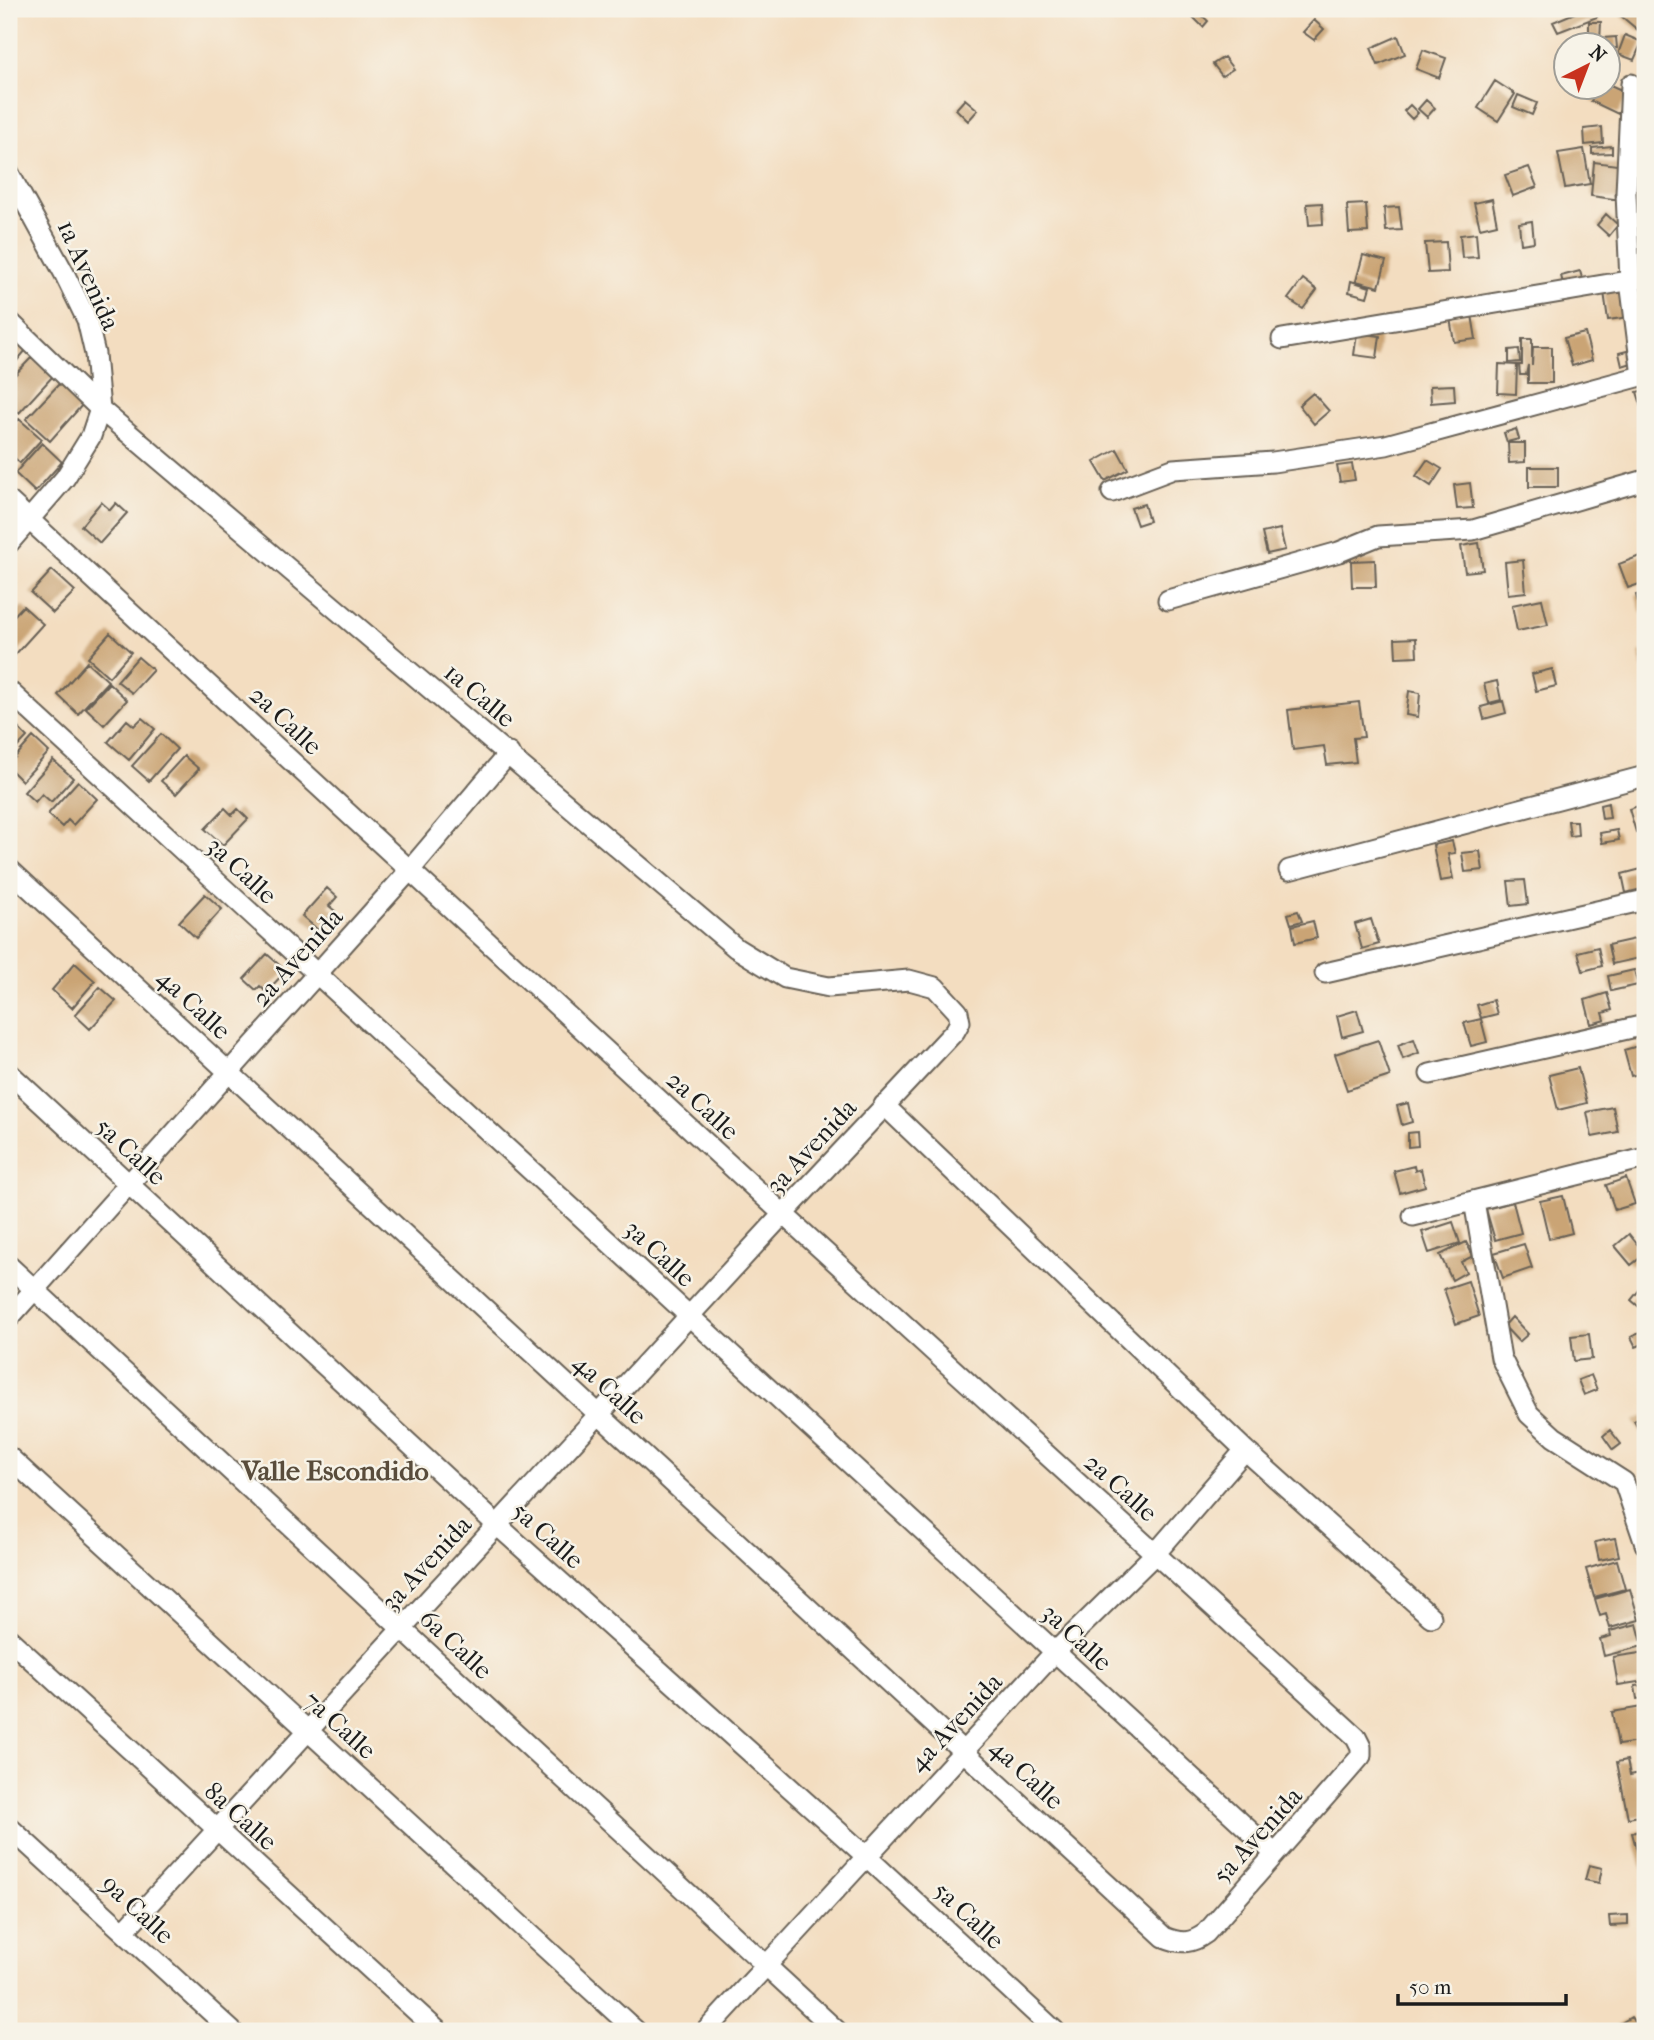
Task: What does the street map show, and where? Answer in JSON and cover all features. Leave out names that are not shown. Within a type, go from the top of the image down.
[{"type":"street","points":[[1112,492],[1173,468],[1273,461],[1386,445],[1643,375],[1638,279],[1626,193],[1630,84]]},
{"type":"street","name":"1a Avenida","points":[[9,173],[39,225],[87,320],[95,354],[100,408],[91,436],[65,478],[9,542]]},
{"type":"street","points":[[1282,339],[1638,279]]},
{"type":"street","name":"1a Calle","points":[[9,321],[100,408],[736,948],[785,978],[828,987],[909,979],[935,987],[958,1012]]},
{"type":"street","points":[[1168,600],[1339,552],[1378,536],[1473,530],[1645,480]]},
{"type":"street","name":"2a Calle","points":[[9,501],[1356,1737],[1361,1747]]},
{"type":"street","name":"3a Calle","points":[[9,691],[1275,1854]]},
{"type":"street","name":"2a Avenida","points":[[9,1318],[410,870],[509,753]]},
{"type":"street","points":[[1289,870],[1645,776]]},
{"type":"street","name":"4a Calle","points":[[9,869],[1164,1937],[1180,1943]]},
{"type":"street","points":[[1325,972],[1645,900]]},
{"type":"street","name":"3a Avenida","points":[[124,1931],[783,1214],[956,1031],[960,1021],[958,1012]]},
{"type":"street","points":[[1430,1074],[1645,1025]]},
{"type":"street","name":"5a Calle","points":[[9,1073],[497,1525],[867,1857],[1055,2031]]},
{"type":"street","points":[[884,1105],[1245,1450],[1431,1617]]},
{"type":"street","points":[[1413,1216],[1645,1158]]},
{"type":"street","points":[[1474,1200],[1501,1357],[1529,1414],[1554,1437],[1624,1482],[1645,1544]]},
{"type":"street","name":"6a Calle","points":[[9,1266],[837,2031]]},
{"type":"street","name":"4a Avenida","points":[[706,2031],[1055,1652],[1155,1554],[1245,1450]]},
{"type":"street","name":"7a Calle","points":[[9,1457],[636,2031]]},
{"type":"street","name":"8a Calle","points":[[9,1639],[438,2031]]},
{"type":"street","name":"5a Avenida","points":[[1180,1943],[1195,1941],[1206,1933],[1356,1764],[1361,1756],[1361,1747]]},
{"type":"street","name":"9a Calle","points":[[9,1826],[232,2031]]},
{"type":"building","points":[[1584,9],[1594,9],[1597,17],[1558,32],[1553,22]]},
{"type":"building","points":[[1627,9],[1645,9],[1645,24],[1639,31],[1621,16]]},
{"type":"building","points":[[1198,12],[1208,21],[1203,27],[1193,17]]},
{"type":"building","points":[[1314,20],[1324,29],[1314,40],[1303,32]]},
{"type":"building","points":[[1589,22],[1601,22],[1600,32],[1589,32]]},
{"type":"building","points":[[1625,35],[1642,42],[1634,60],[1622,56]]},
{"type":"building","points":[[1398,36],[1405,54],[1378,65],[1371,48]]},
{"type":"building","points":[[1423,50],[1446,58],[1439,78],[1416,69]]},
{"type":"building","points":[[1224,57],[1233,69],[1222,76],[1213,64]]},
{"type":"building","points":[[1495,81],[1515,94],[1498,121],[1478,108]]},
{"type":"building","points":[[1622,90],[1628,93],[1618,114],[1593,102],[1622,102]]},
{"type":"building","points":[[1518,95],[1537,103],[1532,115],[1513,107]]},
{"type":"building","points":[[965,99],[978,110],[968,121],[956,109]]},
{"type":"building","points":[[1426,100],[1435,108],[1427,117],[1418,109]]},
{"type":"building","points":[[1410,105],[1418,113],[1412,119],[1404,111]]},
{"type":"building","points":[[1602,127],[1603,143],[1585,145],[1584,129]]},
{"type":"building","points":[[1612,146],[1612,153],[1592,154],[1592,148]]},
{"type":"building","points":[[1584,149],[1590,184],[1565,188],[1558,153]]},
{"type":"building","points":[[1594,162],[1625,166],[1621,200],[1591,196]]},
{"type":"building","points":[[1529,167],[1537,187],[1513,196],[1505,175]]},
{"type":"building","points":[[1492,199],[1497,224],[1480,228],[1474,203]]},
{"type":"building","points":[[1322,203],[1323,224],[1309,225],[1307,204]]},
{"type":"building","points":[[1366,204],[1368,232],[1349,233],[1347,205]]},
{"type":"building","points":[[1399,207],[1402,230],[1386,231],[1384,208]]},
{"type":"building","points":[[1606,214],[1618,225],[1609,236],[1597,225]]},
{"type":"building","points":[[1532,221],[1534,242],[1521,244],[1519,223]]},
{"type":"building","points":[[1476,233],[1478,257],[1462,258],[1460,235]]},
{"type":"building","points":[[1446,242],[1448,272],[1428,273],[1425,243]]},
{"type":"building","points":[[1363,255],[1386,261],[1379,287],[1356,281]]},
{"type":"building","points":[[1580,271],[1584,285],[1565,290],[1561,276]]},
{"type":"building","points":[[1303,279],[1317,290],[1303,309],[1288,299]]},
{"type":"building","points":[[1351,281],[1370,287],[1367,297],[1349,292]]},
{"type":"building","points":[[1625,289],[1629,317],[1608,320],[1604,292]]},
{"type":"building","points":[[1472,315],[1476,339],[1454,342],[1450,318]]},
{"type":"building","points":[[1357,333],[1380,336],[1377,358],[1354,355]]},
{"type":"building","points":[[1585,333],[1592,360],[1572,366],[1564,338]]},
{"type":"building","points":[[9,334],[26,350],[9,370]]},
{"type":"building","points":[[1522,339],[1532,339],[1532,366],[1533,347],[1552,347],[1552,383],[1528,383],[1528,365],[1526,375],[1520,375]]},
{"type":"building","points":[[1519,349],[1520,362],[1509,363],[1509,350]]},
{"type":"building","points":[[1631,350],[1635,362],[1622,366],[1619,353]]},
{"type":"building","points":[[32,357],[53,376],[19,413],[9,403],[9,381]]},
{"type":"building","points":[[1499,364],[1517,365],[1516,394],[1498,393]]},
{"type":"building","points":[[60,383],[83,404],[50,441],[26,419]]},
{"type":"building","points":[[1454,385],[1455,401],[1431,403],[1430,386]]},
{"type":"building","points":[[1645,390],[1645,417],[1637,392]]},
{"type":"building","points":[[1313,393],[1329,411],[1314,424],[1299,405]]},
{"type":"building","points":[[19,419],[42,439],[20,463],[9,453],[9,430]]},
{"type":"building","points":[[1516,429],[1519,439],[1507,442],[1504,433]]},
{"type":"building","points":[[42,443],[62,462],[35,492],[15,473]]},
{"type":"building","points":[[1508,443],[1525,443],[1525,462],[1509,463]]},
{"type":"building","points":[[1117,449],[1128,469],[1105,481],[1094,462]]},
{"type":"building","points":[[1427,460],[1442,469],[1431,486],[1416,476]]},
{"type":"building","points":[[1352,464],[1355,480],[1340,482],[1337,466]]},
{"type":"building","points":[[1529,467],[1558,467],[1558,487],[1529,487]]},
{"type":"building","points":[[1470,483],[1473,508],[1457,509],[1454,485]]},
{"type":"building","points":[[101,502],[110,510],[116,503],[127,513],[100,543],[81,526]]},
{"type":"building","points":[[1144,504],[1149,521],[1137,525],[1131,508]]},
{"type":"building","points":[[1280,529],[1285,550],[1267,554],[1262,533]]},
{"type":"building","points":[[1479,543],[1483,570],[1465,572],[1461,546]]},
{"type":"building","points":[[1645,554],[1645,582],[1628,588],[1619,564]]},
{"type":"building","points":[[1375,560],[1376,587],[1352,587],[1351,561]]},
{"type":"building","points":[[1523,560],[1526,592],[1508,594],[1505,562]]},
{"type":"building","points":[[52,570],[75,591],[53,613],[31,593]]},
{"type":"building","points":[[1645,593],[1645,612],[1641,613],[1636,595]]},
{"type":"building","points":[[1542,599],[1548,625],[1517,631],[1512,605]]},
{"type":"building","points":[[23,606],[43,624],[13,657],[9,653],[9,621]]},
{"type":"building","points":[[110,633],[131,652],[109,677],[88,658]]},
{"type":"building","points":[[1416,638],[1417,656],[1396,657],[1395,639]]},
{"type":"building","points":[[1645,651],[1645,674],[1644,674],[1639,653]]},
{"type":"building","points":[[138,657],[153,670],[132,693],[117,681]]},
{"type":"building","points":[[87,662],[108,681],[78,714],[58,695]]},
{"type":"building","points":[[1552,669],[1556,686],[1536,691],[1532,674]]},
{"type":"building","points":[[1497,681],[1501,700],[1489,703],[1484,684]]},
{"type":"building","points":[[109,683],[127,700],[104,725],[86,708]]},
{"type":"building","points":[[1409,691],[1420,693],[1418,717],[1406,715]]},
{"type":"building","points":[[1503,701],[1506,713],[1484,719],[1481,707]]},
{"type":"building","points":[[1359,702],[1364,737],[1353,738],[1356,762],[1327,765],[1324,746],[1293,750],[1288,710]]},
{"type":"building","points":[[142,718],[155,729],[129,760],[108,742],[127,720],[134,726]]},
{"type":"building","points":[[9,719],[27,737],[9,756]]},
{"type":"building","points":[[161,734],[177,749],[149,781],[132,766]]},
{"type":"building","points":[[33,737],[49,752],[22,781],[9,768],[9,764]]},
{"type":"building","points":[[184,756],[199,769],[176,794],[161,781]]},
{"type":"building","points":[[53,760],[73,778],[51,802],[42,794],[35,802],[24,792]]},
{"type":"building","points":[[78,781],[97,799],[73,825],[68,820],[62,827],[48,814]]},
{"type":"building","points":[[1608,803],[1610,818],[1602,819],[1600,805]]},
{"type":"building","points":[[1645,804],[1645,829],[1636,832],[1629,809]]},
{"type":"building","points":[[225,808],[232,815],[238,809],[248,819],[223,845],[205,829]]},
{"type":"building","points":[[1568,821],[1577,821],[1578,835],[1570,836]]},
{"type":"building","points":[[1617,830],[1619,840],[1602,843],[1600,833]]},
{"type":"building","points":[[1452,841],[1455,853],[1448,854],[1453,879],[1440,881],[1433,845]]},
{"type":"building","points":[[1480,851],[1483,870],[1465,872],[1462,853]]},
{"type":"building","points":[[1645,868],[1645,888],[1626,893],[1622,874]]},
{"type":"building","points":[[1525,880],[1528,904],[1511,906],[1508,881]]},
{"type":"building","points":[[327,888],[337,897],[329,906],[335,911],[318,930],[302,916]]},
{"type":"building","points":[[205,894],[222,909],[196,938],[179,922]]},
{"type":"building","points":[[1298,911],[1302,921],[1291,924],[1288,914]]},
{"type":"building","points":[[1371,919],[1379,944],[1362,949],[1355,924]]},
{"type":"building","points":[[1313,921],[1317,938],[1295,943],[1292,926]]},
{"type":"building","points":[[1645,937],[1645,957],[1640,958],[1636,939]]},
{"type":"building","points":[[1635,939],[1639,958],[1612,964],[1608,945]]},
{"type":"building","points":[[1598,947],[1602,966],[1583,971],[1578,952]]},
{"type":"building","points":[[267,954],[286,971],[266,992],[260,986],[256,990],[244,979]]},
{"type":"building","points":[[75,963],[95,981],[72,1008],[52,990]]},
{"type":"building","points":[[1634,970],[1638,985],[1611,991],[1608,976]]},
{"type":"building","points":[[100,987],[116,1001],[90,1029],[75,1015]]},
{"type":"building","points":[[1607,993],[1612,1010],[1603,1013],[1605,1020],[1591,1024],[1585,1000]]},
{"type":"building","points":[[1493,1000],[1497,1014],[1481,1018],[1477,1005]]},
{"type":"building","points":[[1357,1010],[1363,1031],[1342,1037],[1337,1016]]},
{"type":"building","points":[[1481,1019],[1487,1042],[1471,1046],[1464,1023]]},
{"type":"building","points":[[1414,1039],[1419,1053],[1403,1059],[1398,1045]]},
{"type":"building","points":[[1378,1040],[1390,1076],[1347,1090],[1335,1054]]},
{"type":"building","points":[[1638,1046],[1645,1072],[1631,1076],[1624,1050]]},
{"type":"building","points":[[1578,1068],[1587,1103],[1558,1110],[1549,1075]]},
{"type":"building","points":[[1408,1103],[1412,1122],[1402,1125],[1397,1106]]},
{"type":"building","points":[[1613,1107],[1618,1132],[1592,1137],[1587,1112]]},
{"type":"building","points":[[1417,1132],[1418,1146],[1408,1147],[1408,1133]]},
{"type":"building","points":[[1414,1166],[1415,1171],[1421,1169],[1425,1186],[1400,1193],[1394,1171]]},
{"type":"building","points":[[1626,1178],[1635,1204],[1615,1210],[1606,1185]]},
{"type":"building","points":[[1563,1196],[1572,1233],[1549,1239],[1540,1201]]},
{"type":"building","points":[[1513,1202],[1521,1233],[1495,1240],[1486,1209]]},
{"type":"building","points":[[1453,1222],[1460,1243],[1429,1253],[1422,1232]]},
{"type":"building","points":[[1629,1234],[1645,1254],[1631,1265],[1615,1246]]},
{"type":"building","points":[[1466,1242],[1473,1256],[1461,1262],[1466,1272],[1452,1280],[1440,1255]]},
{"type":"building","points":[[1524,1244],[1532,1268],[1503,1278],[1494,1253]]},
{"type":"building","points":[[1468,1281],[1479,1316],[1456,1324],[1444,1289]]},
{"type":"building","points":[[1645,1283],[1645,1309],[1644,1311],[1631,1300]]},
{"type":"building","points":[[1512,1317],[1528,1334],[1519,1342],[1504,1326]]},
{"type":"building","points":[[1644,1331],[1645,1343],[1636,1347],[1631,1337]]},
{"type":"building","points":[[1589,1334],[1592,1359],[1574,1361],[1571,1336]]},
{"type":"building","points":[[1591,1375],[1597,1390],[1584,1395],[1578,1380]]},
{"type":"building","points":[[1644,1416],[1645,1435],[1643,1437],[1634,1421]]},
{"type":"building","points":[[1610,1430],[1621,1444],[1613,1450],[1603,1436]]},
{"type":"building","points":[[1615,1538],[1619,1556],[1599,1560],[1595,1542]]},
{"type":"building","points":[[1617,1560],[1625,1589],[1594,1597],[1586,1569]]},
{"type":"building","points":[[1630,1589],[1639,1620],[1610,1628],[1606,1614],[1600,1616],[1595,1599]]},
{"type":"building","points":[[1637,1624],[1643,1646],[1604,1656],[1600,1639],[1611,1636],[1610,1631]]},
{"type":"building","points":[[1640,1653],[1645,1681],[1618,1685],[1613,1657]]},
{"type":"building","points":[[1645,1685],[1645,1698],[1637,1699],[1635,1686]]},
{"type":"building","points":[[1642,1707],[1645,1763],[1639,1742],[1618,1745],[1612,1712]]},
{"type":"building","points":[[1627,1760],[1630,1775],[1645,1772],[1645,1815],[1628,1818],[1617,1762]]},
{"type":"building","points":[[1645,1829],[1645,1876],[1644,1876],[1632,1833]]},
{"type":"building","points":[[1589,1865],[1602,1868],[1599,1883],[1585,1880]]},
{"type":"building","points":[[1628,1915],[1628,1925],[1610,1926],[1609,1916]]},
{"type":"building","points":[[1631,2017],[1640,2031],[1615,2031],[1613,2028]]},
{"type":"district","name":"Valle Escondido","points":[[335,1470]]}]
